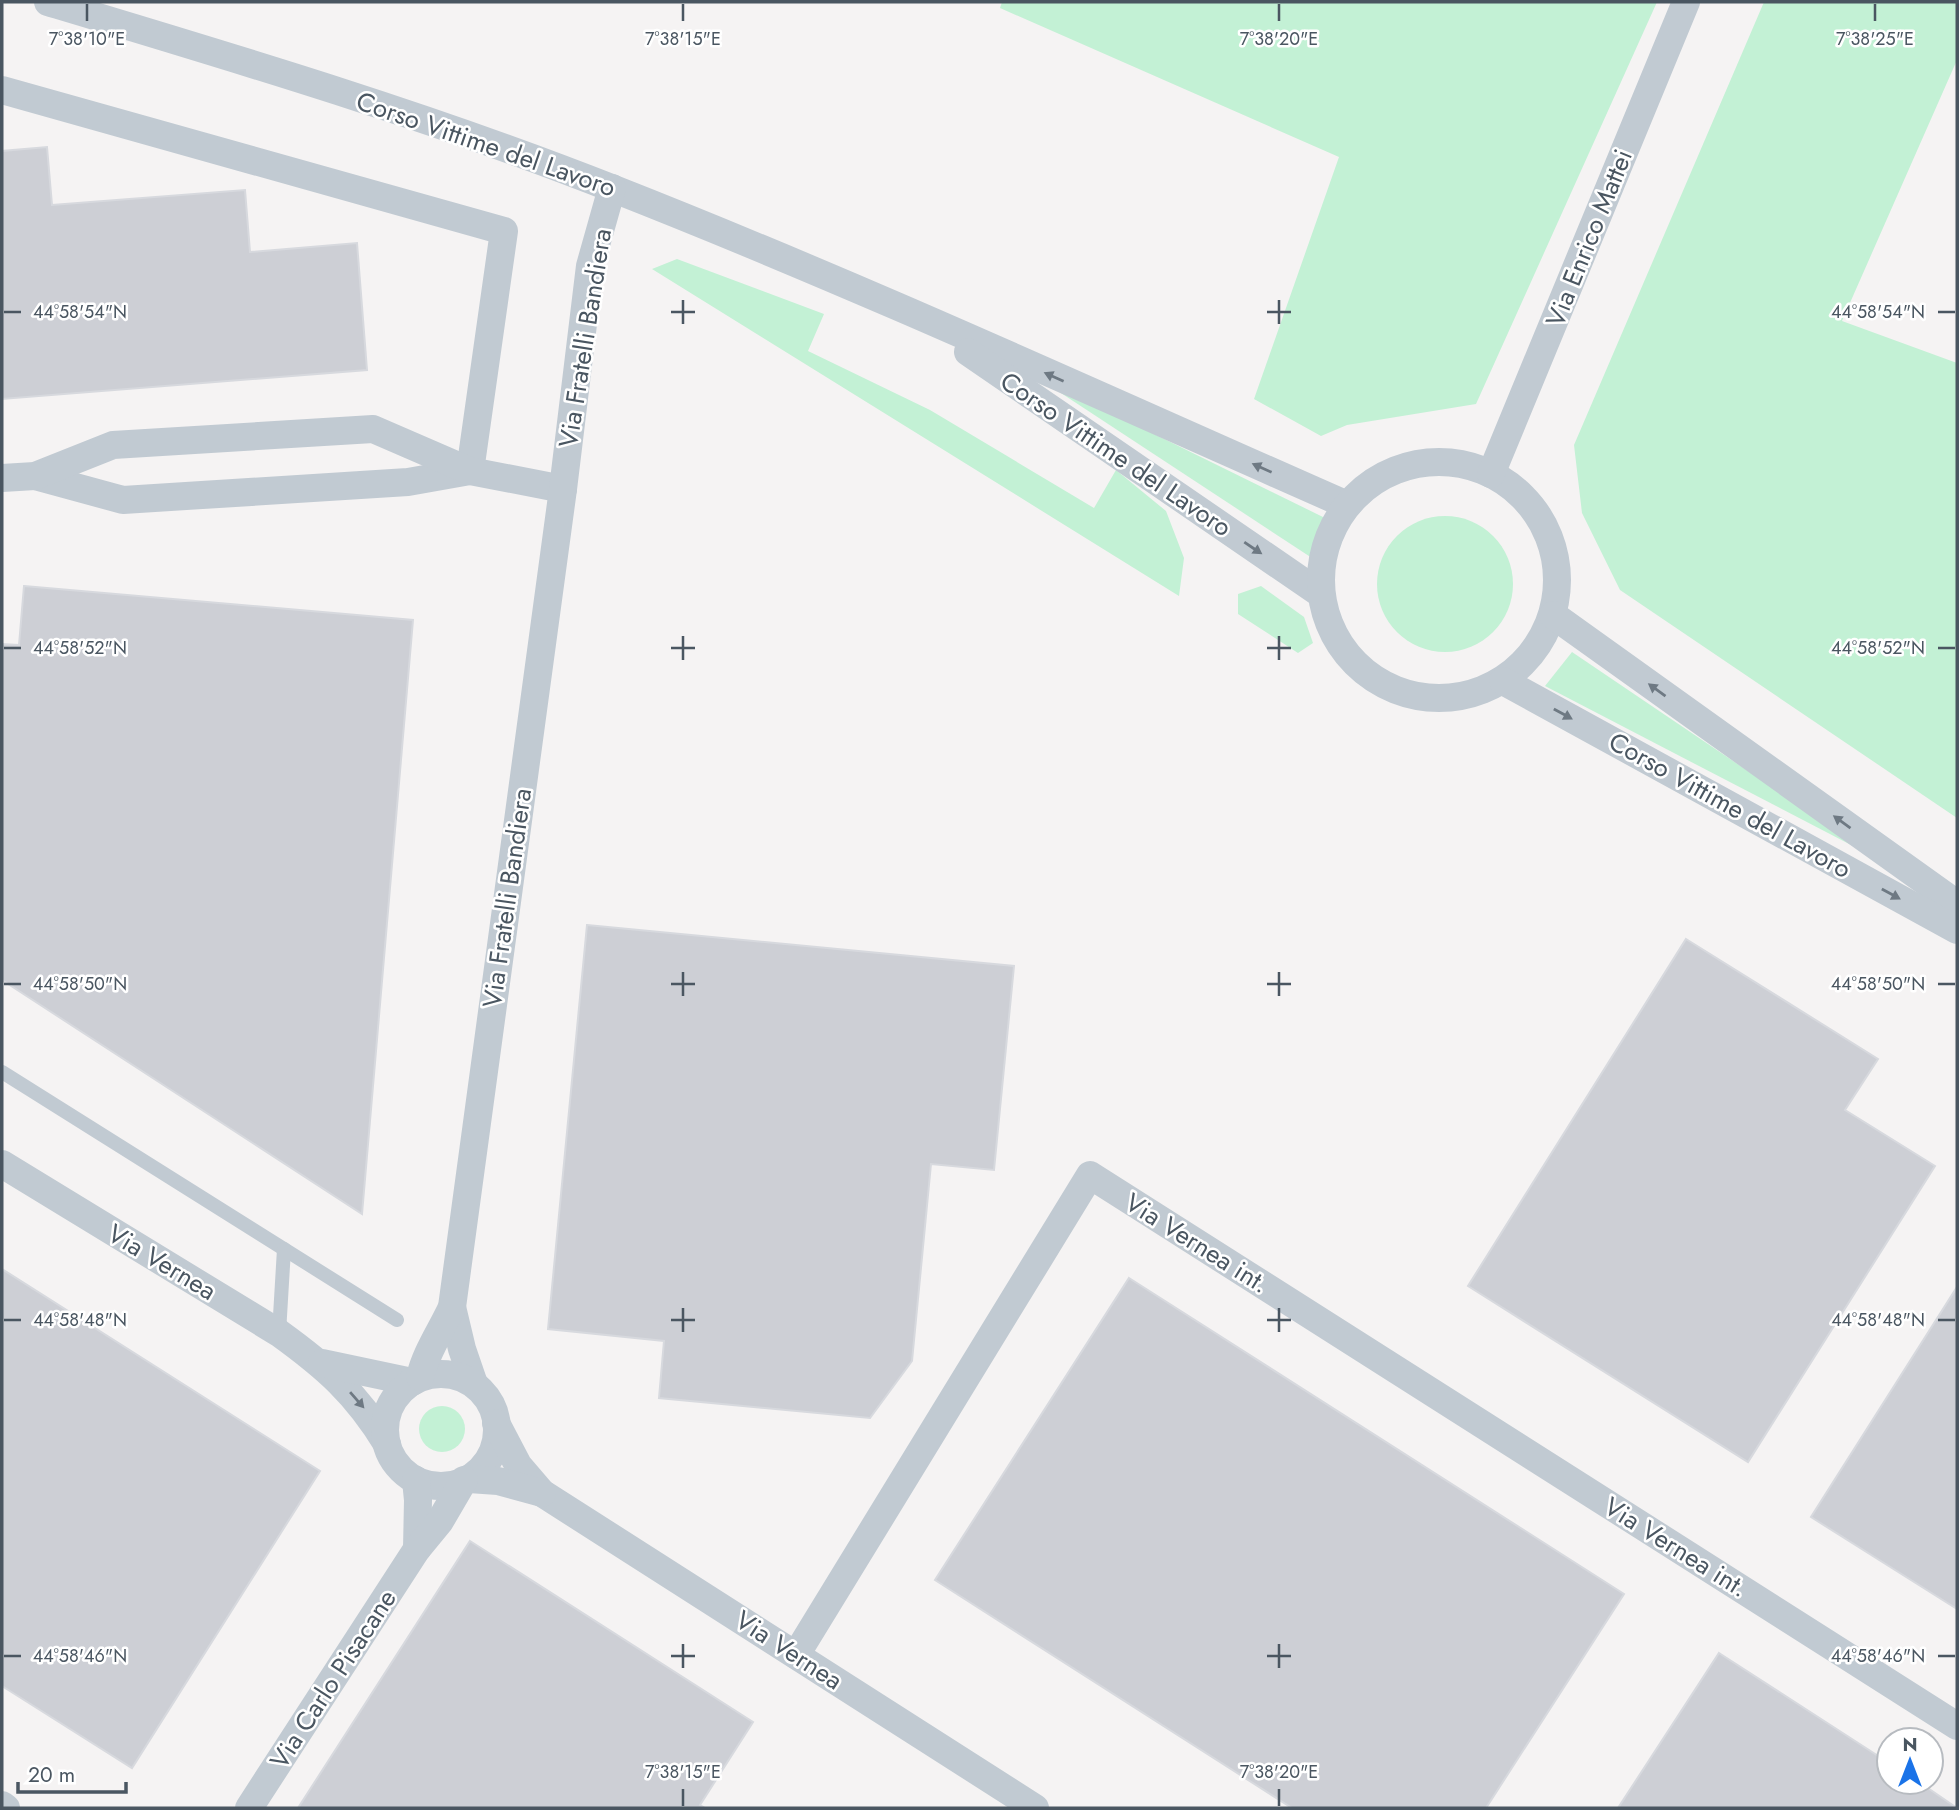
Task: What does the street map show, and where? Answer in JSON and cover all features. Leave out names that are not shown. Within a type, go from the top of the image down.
[{"type":"street","name":"Corso Vittime del Lavoro","points":[[48,2],[249,62],[611,188],[914,315],[1347,505]]},
{"type":"street","name":"Via Enrico Mattei","points":[[1491,474],[1686,2]]},
{"type":"street","points":[[2,90],[504,231],[470,471]]},
{"type":"street","name":"Via Fratelli Bandiera","points":[[452,1307],[563,489],[590,266],[611,188]]},
{"type":"street","name":"Corso Vittime del Lavoro","points":[[914,315],[1318,592]]},
{"type":"street","points":[[2,478],[34,476],[113,445],[373,429],[470,471],[563,489]]},
{"type":"street","points":[[1452,462],[1491,474],[1526,499],[1549,534],[1558,575],[1553,615],[1533,654],[1503,681],[1452,698],[1418,697],[1379,682],[1362,670],[1335,638],[1318,592],[1327,542],[1347,505],[1374,482],[1411,466],[1452,462]]},
{"type":"street","points":[[34,476],[122,500],[408,482],[470,471]]},
{"type":"street","name":"Corso Vittime del Lavoro","points":[[1553,615],[1957,904]]},
{"type":"street","name":"Corso Vittime del Lavoro","points":[[1503,681],[1957,930]]},
{"type":"street","name":"Via Vernea","points":[[2,1164],[279,1334],[320,1363]]},
{"type":"street","name":"Via Vernea int.","points":[[796,1655],[1090,1175],[1957,1726]]},
{"type":"street","points":[[416,1379],[452,1307]]},
{"type":"street","points":[[452,1307],[474,1384]]},
{"type":"street","points":[[320,1363],[416,1379]]},
{"type":"street","points":[[320,1363],[369,1413],[401,1470],[416,1480],[433,1486],[452,1485],[467,1480],[498,1481],[542,1493]]},
{"type":"street","points":[[387,1444],[386,1418],[392,1401],[404,1387],[416,1379],[439,1373],[457,1375],[474,1384],[487,1397],[496,1414],[498,1433],[494,1451],[484,1466],[467,1480]]},
{"type":"street","points":[[496,1423],[517,1465],[542,1493]]},
{"type":"street","points":[[416,1480],[417,1549]]},
{"type":"street","name":"Via Carlo Pisacane","points":[[249,1808],[417,1549],[440,1521],[467,1480]]},
{"type":"street","name":"Via Vernea","points":[[542,1493],[1035,1808]]},
{"type":"lane","points":[[2,1072],[397,1320]]},
{"type":"lane","points":[[279,1334],[284,1249]]},
{"type":"green space","points":[[1002,2],[1657,2],[1476,404],[1347,425],[1321,436],[1254,399],[1339,157],[1000,8]]},
{"type":"green space","points":[[1764,2],[1957,2],[1957,60],[1842,321],[1957,363],[1957,818],[1620,590],[1582,513],[1574,445]]},
{"type":"green space","points":[[677,259],[824,314],[808,351],[930,410],[1094,508],[1116,470],[1166,511],[1184,558],[1179,596],[652,269]]},
{"type":"green space","points":[[1032,374],[1325,518],[1312,558]]},
{"type":"green space","points":[[1445,516],[1471,521],[1493,536],[1508,558],[1513,584],[1508,610],[1493,632],[1471,647],[1445,652],[1419,647],[1397,632],[1382,610],[1377,584],[1382,558],[1397,536],[1419,521]]},
{"type":"green space","points":[[1261,586],[1304,617],[1313,643],[1298,653],[1238,614],[1238,594]]},
{"type":"green space","points":[[1572,652],[1878,859],[1545,686]]},
{"type":"green space","points":[[442,1406],[458,1413],[465,1429],[458,1445],[442,1452],[426,1445],[419,1429],[426,1413]]},
{"type":"building","points":[[47,147],[52,205],[245,190],[250,252],[357,243],[367,370],[2,399],[2,151]]},
{"type":"building","points":[[24,586],[413,620],[362,1214],[2,980],[2,644],[19,645]]},
{"type":"building","points":[[587,925],[1014,966],[994,1170],[931,1164],[912,1361],[870,1418],[659,1398],[664,1341],[548,1329]]},
{"type":"building","points":[[1686,939],[1878,1059],[1845,1110],[1935,1166],[1748,1462],[1468,1286]]},
{"type":"building","points":[[2,1269],[320,1471],[132,1768],[2,1686]]},
{"type":"building","points":[[1129,1278],[1624,1594],[1486,1808],[1292,1808],[935,1580]]},
{"type":"building","points":[[1957,1287],[1957,1609],[1811,1517]]},
{"type":"building","points":[[470,1541],[753,1722],[700,1805],[705,1808],[298,1808]]},
{"type":"building","points":[[1719,1653],[1875,1754],[1875,1796],[1939,1796],[1957,1808],[1618,1808]]}]
